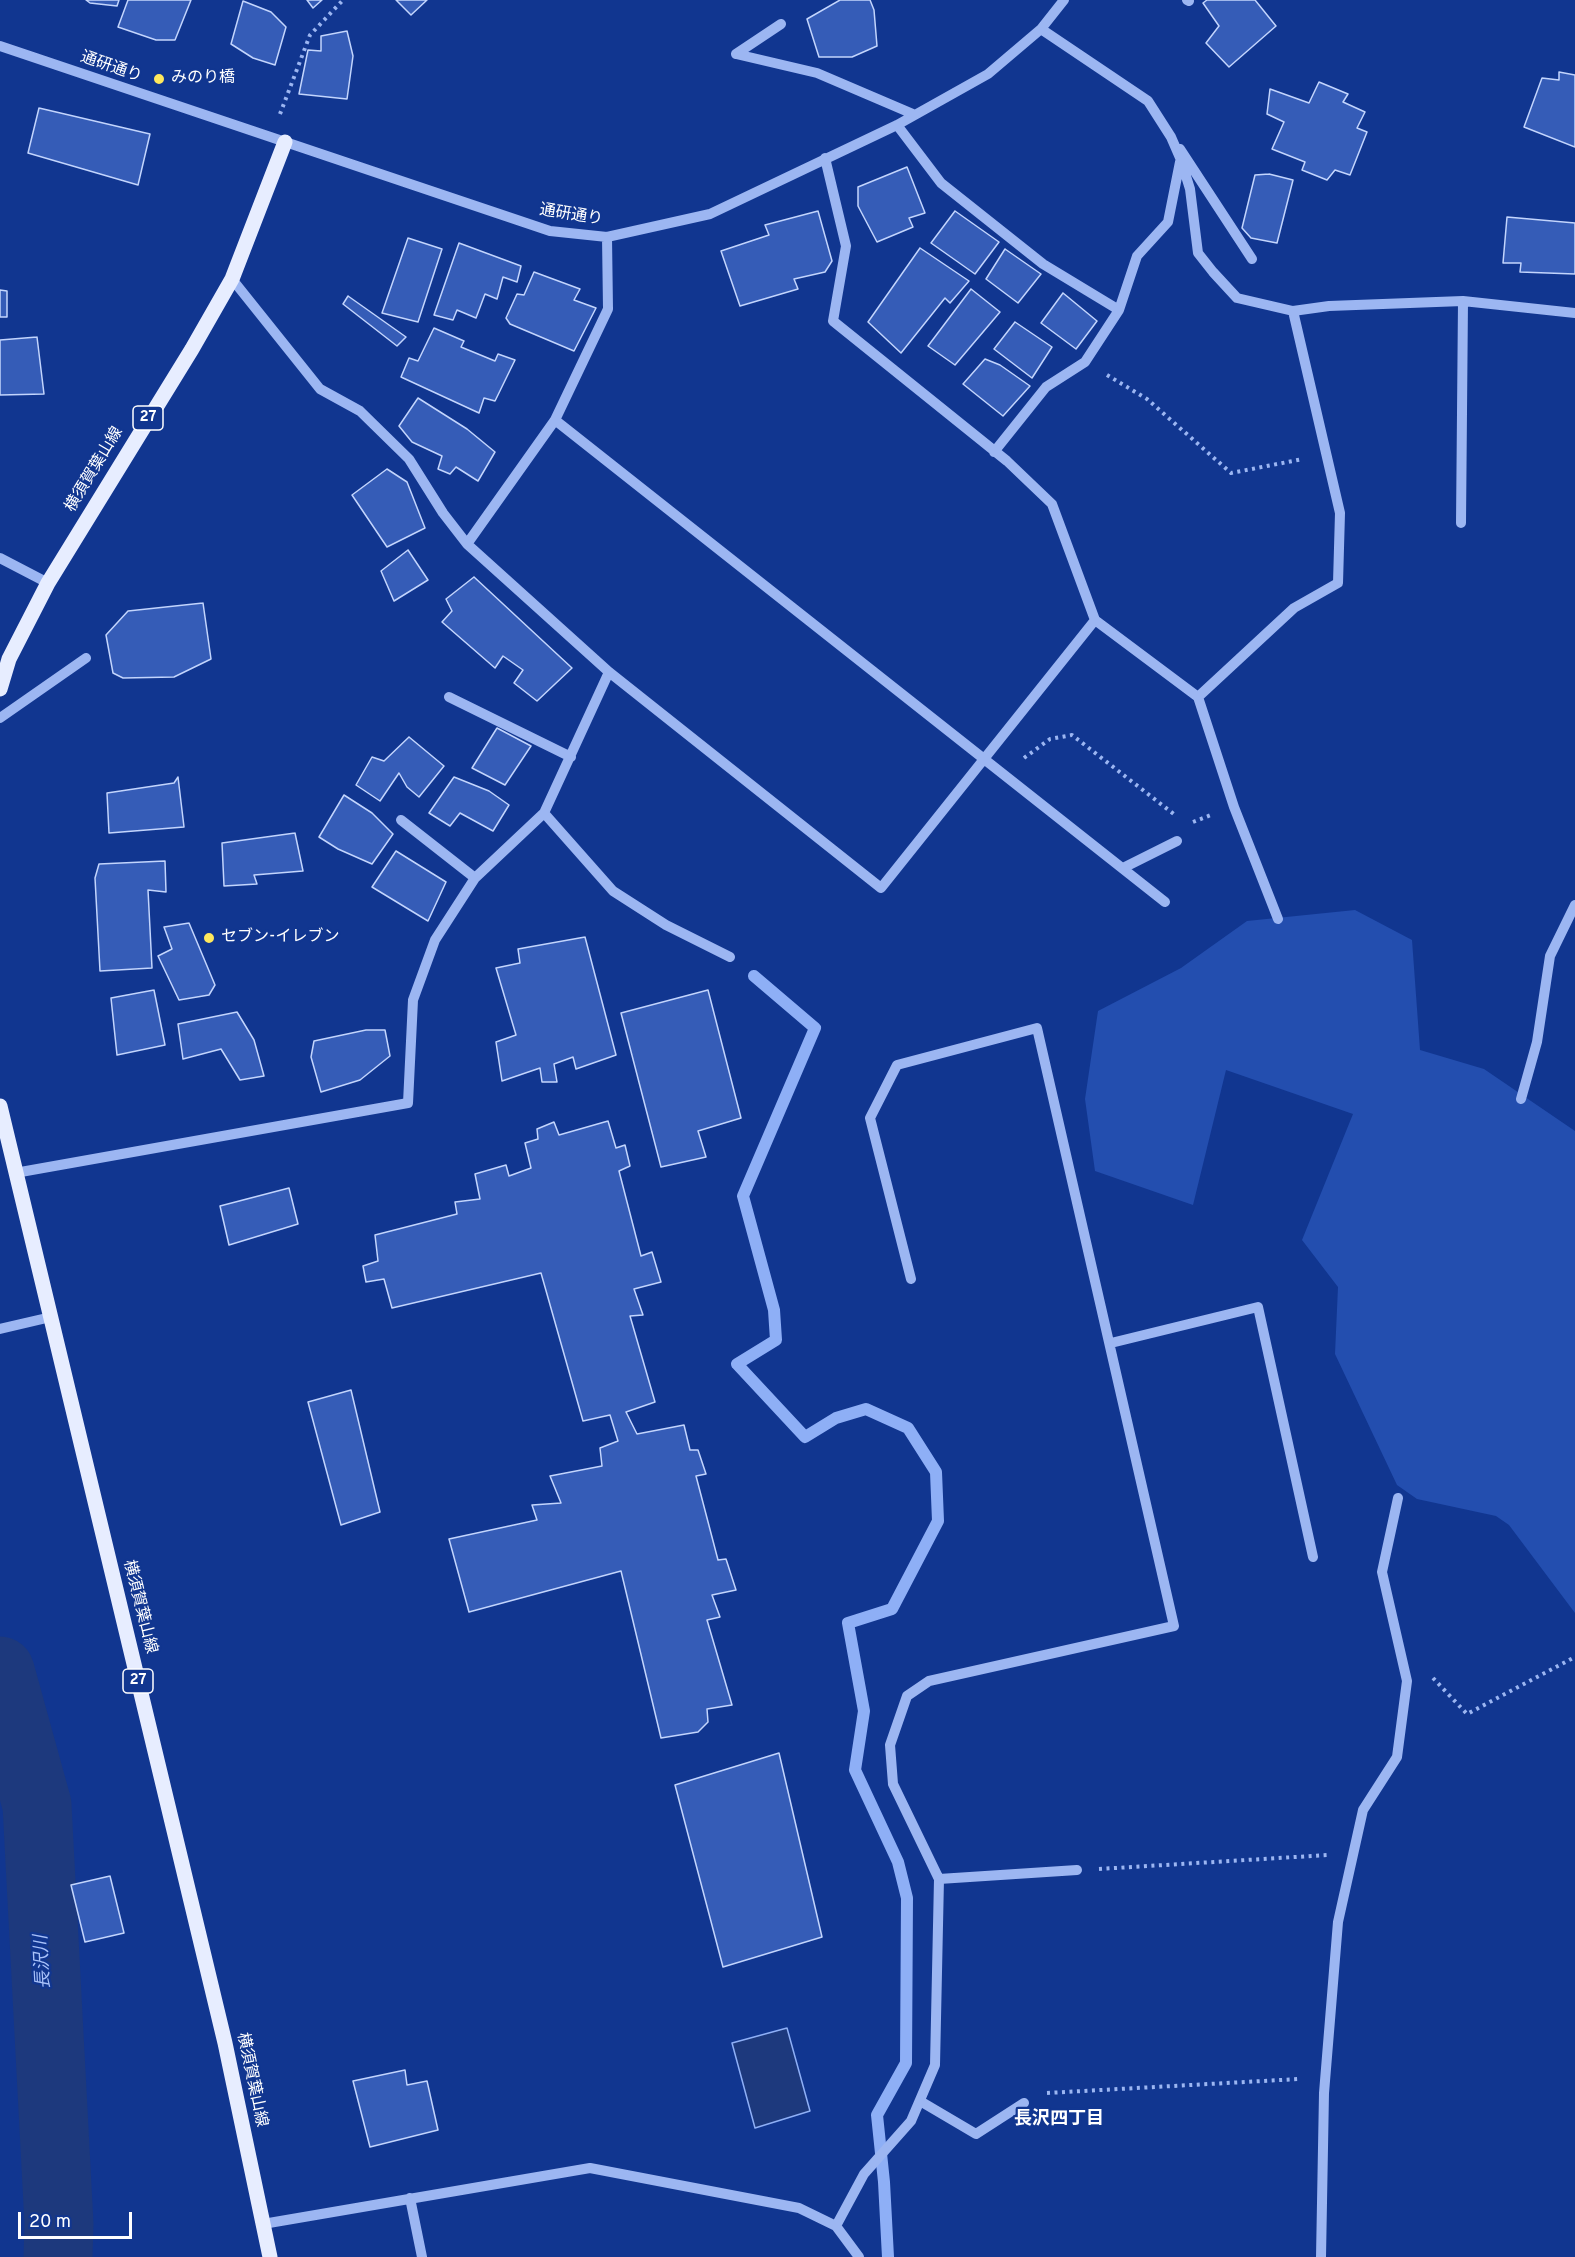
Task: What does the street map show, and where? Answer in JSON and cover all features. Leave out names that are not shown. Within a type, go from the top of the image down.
[{"type":"main road","name":"横須賀葉山線","points":[[0,689],[9,659],[48,583],[192,349],[232,279],[278,140]]},
{"type":"main road","name":"横須賀葉山線","points":[[0,1106],[225,2043],[270,2257]]},
{"type":"street","name":"通研通り","points":[[0,46],[550,231],[607,237],[710,214],[897,125],[988,74],[1041,29],[1064,0]]},
{"type":"street","points":[[781,24],[736,54],[817,73],[913,114]]},
{"type":"street","points":[[1041,29],[1148,101],[1195,169],[1252,259]]},
{"type":"street","points":[[897,125],[941,183],[1043,264],[1119,310]]},
{"type":"street","points":[[1172,137],[1190,189],[1198,253],[1212,272],[1238,298],[1293,311],[1329,306],[1463,301],[1575,313]]},
{"type":"street","points":[[825,158],[846,246],[833,321],[1007,461],[1052,504],[1095,620],[1198,697],[1234,807],[1278,920]]},
{"type":"street","points":[[994,452],[1046,387],[1085,362],[1119,310],[1137,256],[1168,222],[1181,160]]},
{"type":"street","points":[[467,544],[555,420],[608,309],[607,237]]},
{"type":"street","points":[[232,279],[320,389],[360,411],[409,459],[443,513],[467,544],[609,672],[881,888],[1095,620]]},
{"type":"street","points":[[1461,523],[1463,301]]},
{"type":"street","points":[[1198,697],[1294,608],[1338,583],[1340,513],[1320,418],[1293,311]]},
{"type":"street","points":[[555,420],[986,758],[1165,902]]},
{"type":"street","points":[[0,558],[48,583]]},
{"type":"street","points":[[0,718],[86,658]]},
{"type":"street","points":[[15,1173],[408,1103],[413,1000],[435,940],[475,878],[544,813],[609,672]]},
{"type":"street","points":[[449,697],[571,757]]},
{"type":"street","points":[[544,813],[613,891],[666,925],[730,957]]},
{"type":"street","points":[[401,820],[475,878]]},
{"type":"street","points":[[1123,868],[1177,841]]},
{"type":"street","points":[[1521,1099],[1537,1042],[1550,956],[1575,905]]},
{"type":"street","points":[[836,2226],[864,2174],[911,2121],[935,2065],[939,1879],[893,1784],[890,1745],[907,1696],[929,1681],[1174,1626],[1037,1028],[897,1065],[870,1118],[911,1279]]},
{"type":"street","points":[[1111,1343],[1258,1307],[1313,1557]]},
{"type":"street","points":[[0,1329],[51,1317]]},
{"type":"street","points":[[1321,2257],[1325,2084],[1338,1922],[1363,1810],[1397,1756],[1407,1681],[1382,1572],[1398,1498]]},
{"type":"street","points":[[939,1879],[1077,1870]]},
{"type":"street","points":[[920,2101],[976,2134],[1024,2103]]},
{"type":"street","points":[[263,2224],[590,2168],[799,2208],[836,2226],[859,2257]]},
{"type":"street","points":[[410,2198],[422,2257]]},
{"type":"path","points":[[278,140],[310,35],[343,0]]},
{"type":"path","points":[[1085,362],[1147,399],[1231,473],[1326,455]]},
{"type":"path","points":[[1004,773],[1050,739],[1072,735],[1171,814],[1193,822],[1234,807]]},
{"type":"path","points":[[1399,1643],[1467,1714],[1575,1657]]},
{"type":"path","points":[[1077,1870],[1353,1854]]},
{"type":"path","points":[[1024,2103],[1048,2092],[1060,2091],[1292,2077],[1325,2084]]},
{"type":"shaded area","points":[[1355,910],[1412,940],[1420,1050],[1484,1069],[1575,1131],[1575,1613],[1509,1525],[1496,1516],[1417,1499],[1397,1485],[1335,1354],[1338,1287],[1302,1240],[1353,1114],[1226,1070],[1193,1205],[1095,1171],[1085,1099],[1098,1011],[1181,968],[1247,921]]},
{"type":"shaded area","points":[[787,2028],[810,2111],[755,2128],[732,2043]]},
{"type":"building","points":[[86,0],[119,0],[117,6],[90,3]]},
{"type":"building","points":[[128,0],[191,0],[175,40],[156,40],[118,27]]},
{"type":"building","points":[[307,0],[322,0],[313,8]]},
{"type":"building","points":[[396,0],[427,0],[411,15]]},
{"type":"building","points":[[840,0],[870,0],[874,10],[877,46],[852,57],[819,57],[807,19]]},
{"type":"building","points":[[1207,0],[1255,0],[1276,26],[1229,67],[1206,43],[1219,26],[1203,3]]},
{"type":"building","points":[[243,1],[271,12],[286,27],[275,65],[253,58],[231,44]]},
{"type":"building","points":[[347,31],[353,56],[347,99],[299,94],[308,50],[321,51],[321,36]]},
{"type":"building","points":[[1559,72],[1575,75],[1575,147],[1524,127],[1542,78],[1559,80]]},
{"type":"building","points":[[1319,82],[1348,94],[1343,102],[1365,112],[1357,128],[1367,132],[1350,175],[1335,170],[1327,180],[1302,170],[1305,162],[1272,149],[1284,122],[1267,114],[1270,89],[1309,103]]},
{"type":"building","points":[[39,108],[150,134],[138,185],[28,153]]},
{"type":"building","points":[[907,167],[925,213],[909,218],[913,227],[877,242],[858,206],[858,187]]},
{"type":"building","points":[[1269,174],[1293,180],[1277,243],[1251,238],[1242,228],[1255,175]]},
{"type":"building","points":[[818,211],[832,261],[825,272],[794,279],[798,289],[740,306],[721,251],[769,235],[765,225]]},
{"type":"building","points":[[955,211],[999,242],[975,274],[931,243]]},
{"type":"building","points":[[1507,217],[1575,223],[1575,274],[1520,272],[1521,263],[1503,263]]},
{"type":"building","points":[[408,238],[442,249],[418,322],[382,313]]},
{"type":"building","points":[[459,243],[521,266],[517,282],[503,277],[497,299],[485,294],[476,318],[457,310],[453,320],[434,315]]},
{"type":"building","points":[[920,248],[969,281],[950,303],[945,298],[901,353],[868,322]]},
{"type":"building","points":[[1005,249],[1041,274],[1018,303],[986,279]]},
{"type":"building","points":[[534,272],[580,289],[574,300],[596,308],[574,351],[510,324],[506,318],[517,294],[524,295]]},
{"type":"building","points":[[971,289],[1000,312],[955,365],[928,346]]},
{"type":"building","points":[[0,290],[7,291],[7,317],[0,317]]},
{"type":"building","points":[[1063,293],[1097,321],[1076,349],[1041,323]]},
{"type":"building","points":[[348,296],[406,337],[397,346],[343,304]]},
{"type":"building","points":[[1015,322],[1052,347],[1032,378],[994,349]]},
{"type":"building","points":[[434,328],[464,341],[461,347],[495,361],[498,354],[515,360],[495,401],[484,398],[479,413],[401,377],[409,358],[418,361]]},
{"type":"building","points":[[37,337],[44,394],[0,395],[0,340]]},
{"type":"building","points":[[985,359],[1000,365],[1030,386],[1003,416],[963,384]]},
{"type":"building","points":[[418,398],[467,429],[495,452],[478,481],[456,467],[450,474],[438,469],[442,456],[412,442],[399,426]]},
{"type":"building","points":[[387,469],[407,482],[425,528],[387,547],[352,495]]},
{"type":"building","points":[[408,550],[428,580],[394,601],[381,571]]},
{"type":"building","points":[[474,577],[572,668],[537,701],[514,683],[523,670],[503,656],[495,668],[442,622],[452,611],[446,599]]},
{"type":"building","points":[[203,603],[211,659],[174,677],[123,678],[113,673],[106,635],[128,611]]},
{"type":"building","points":[[497,728],[531,746],[505,785],[472,768]]},
{"type":"building","points":[[409,737],[444,766],[419,797],[407,787],[399,773],[380,801],[356,785],[372,757],[384,761]]},
{"type":"building","points":[[178,777],[184,827],[109,833],[107,793],[174,783]]},
{"type":"building","points":[[454,777],[489,791],[509,805],[493,831],[460,813],[450,826],[429,813]]},
{"type":"building","points":[[344,795],[372,813],[393,834],[372,864],[338,849],[319,837]]},
{"type":"building","points":[[295,833],[303,871],[254,875],[257,884],[224,886],[222,843]]},
{"type":"building","points":[[396,851],[446,882],[428,921],[372,887]]},
{"type":"building","points":[[165,861],[166,892],[148,890],[152,968],[100,971],[95,878],[99,864]]},
{"type":"building","points":[[189,923],[215,985],[209,995],[179,1000],[158,956],[172,949],[164,927]]},
{"type":"building","points":[[585,937],[616,1055],[576,1069],[573,1057],[554,1064],[557,1082],[542,1082],[540,1068],[502,1081],[496,1042],[516,1035],[496,968],[520,963],[518,949]]},
{"type":"building","points":[[154,990],[165,1045],[117,1055],[111,998]]},
{"type":"building","points":[[708,990],[741,1118],[698,1131],[706,1157],[661,1167],[621,1013]]},
{"type":"building","points":[[237,1012],[254,1040],[264,1076],[240,1080],[221,1049],[183,1059],[178,1024]]},
{"type":"building","points":[[366,1030],[385,1030],[390,1056],[360,1080],[321,1092],[311,1057],[314,1041]]},
{"type":"building","points":[[608,1121],[616,1148],[625,1145],[630,1166],[619,1171],[641,1256],[652,1252],[661,1282],[634,1289],[643,1315],[630,1316],[655,1402],[626,1412],[637,1434],[684,1425],[690,1450],[698,1450],[706,1474],[696,1476],[718,1560],[726,1559],[736,1590],[712,1595],[720,1617],[707,1620],[732,1705],[707,1709],[708,1722],[698,1732],[661,1738],[621,1571],[469,1612],[449,1539],[537,1520],[532,1505],[561,1503],[550,1476],[602,1466],[600,1448],[618,1441],[610,1415],[583,1421],[541,1273],[392,1308],[384,1279],[366,1282],[363,1266],[378,1261],[375,1235],[457,1214],[455,1202],[480,1199],[475,1174],[506,1165],[509,1176],[531,1168],[525,1143],[538,1139],[537,1129],[554,1122],[559,1135]]},
{"type":"building","points":[[289,1188],[298,1224],[229,1245],[220,1206]]},
{"type":"building","points":[[351,1390],[380,1512],[341,1525],[308,1402]]},
{"type":"building","points":[[779,1753],[822,1937],[723,1967],[675,1785]]},
{"type":"building","points":[[110,1876],[124,1933],[85,1942],[71,1885]]},
{"type":"building","points":[[405,2070],[407,2085],[427,2081],[438,2130],[370,2147],[353,2081]]},
{"type":"waterway","points":[[754,976],[815,1028],[743,1196],[774,1310],[776,1340],[737,1364],[805,1437],[836,1418],[866,1409],[908,1428],[936,1472],[938,1521],[892,1609],[848,1623],[864,1711],[855,1770],[898,1862],[907,1898],[906,2063],[877,2115],[884,2182],[888,2257]]},
{"type":"waterway","name":"長沢川","points":[[0,1671],[37,1805],[59,2224],[58,2257]]},
{"type":"place","name":"みのり橋","points":[[159,79]]},
{"type":"place","name":"セブン-イレブン","points":[[209,938]]},
{"type":"district","name":"長沢四丁目","points":[[1059,2120]]}]
